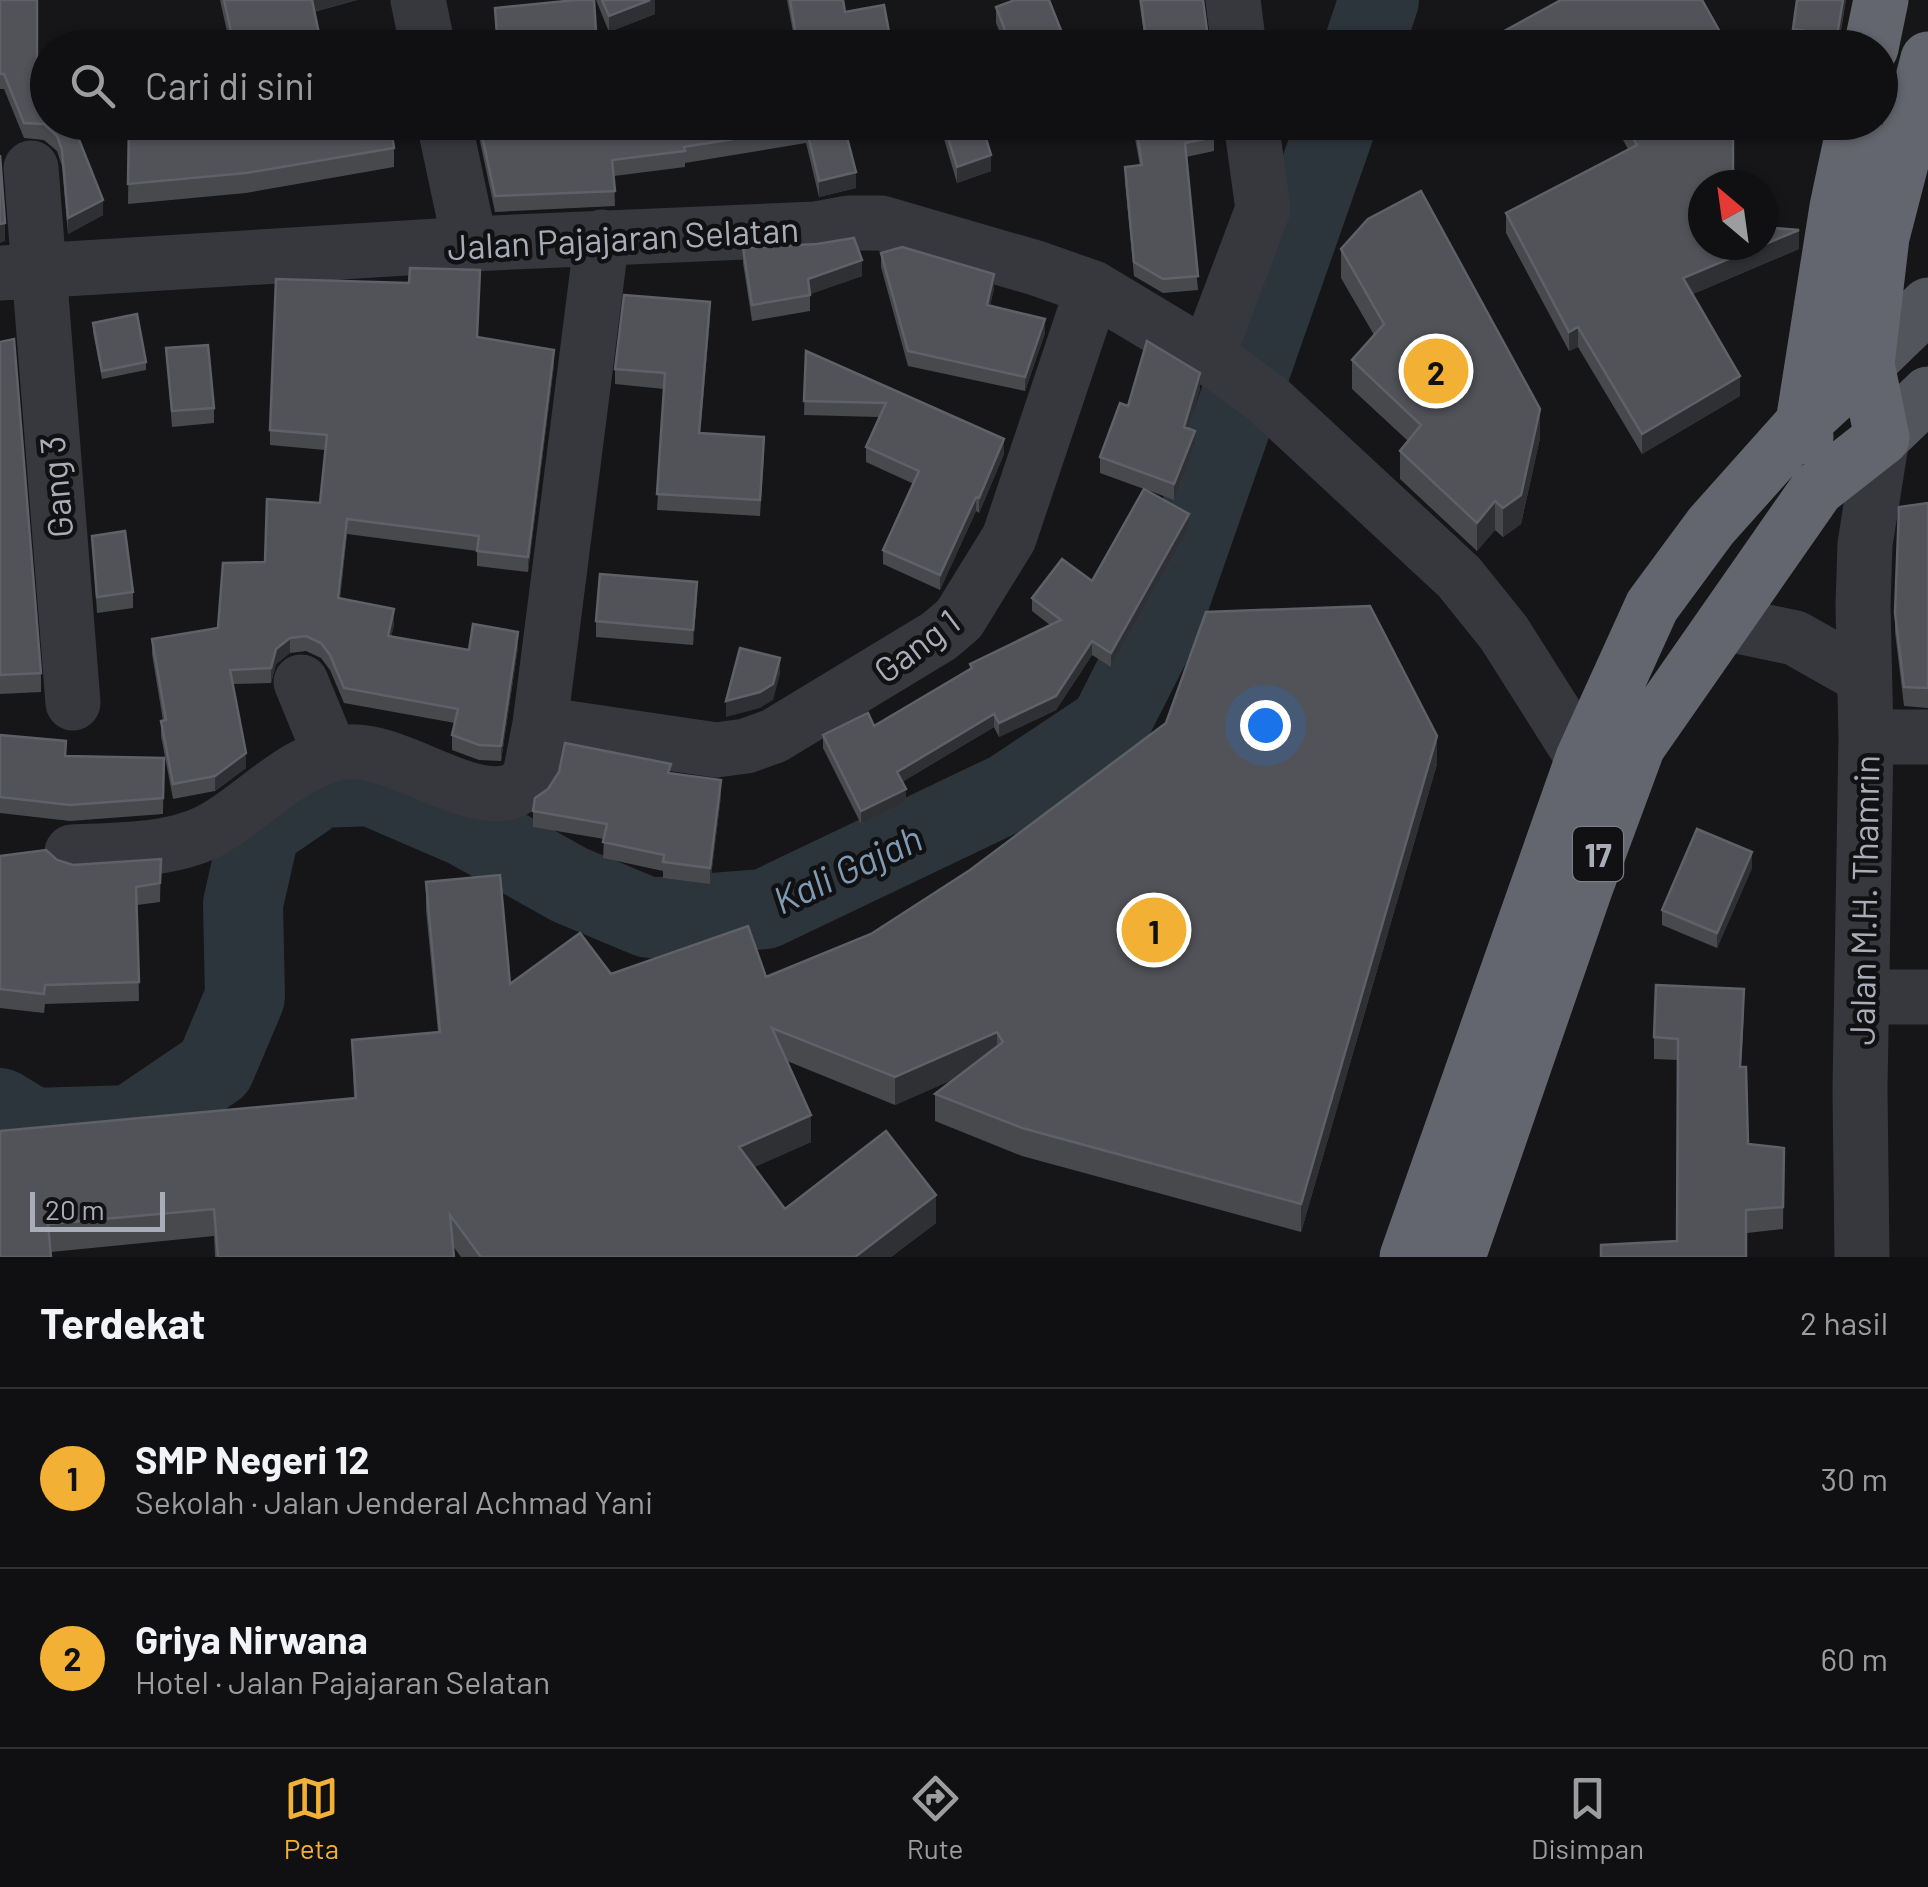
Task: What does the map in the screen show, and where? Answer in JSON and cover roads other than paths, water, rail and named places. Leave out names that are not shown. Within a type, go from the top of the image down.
[{"type":"highway","points":[[1875,30],[1881,0]]},
{"type":"highway","points":[[1882,438],[1867,364],[1882,237],[1928,59]]},
{"type":"highway","points":[[1817,489],[1803,423],[1851,140]]},
{"type":"highway","name":"17","points":[[1408,1257],[1583,758],[1652,606],[1711,526],[1803,423],[1867,364]]},
{"type":"highway","name":"17","points":[[1458,1257],[1638,746],[1817,489],[1882,438]]},
{"type":"main road","points":[[1867,364],[1928,305]]},
{"type":"main road","points":[[1882,438],[1928,394]]},
{"type":"street","points":[[418,0],[424,30]]},
{"type":"street","points":[[1232,0],[1236,30]]},
{"type":"street","points":[[448,140],[470,244]]},
{"type":"street","points":[[1212,360],[1263,208],[1254,140]]},
{"type":"street","name":"Gang 3","points":[[32,168],[19,272],[72,704]]},
{"type":"street","name":"Jalan Pajajaran Selatan","points":[[19,272],[882,223],[1094,288],[1266,398],[1459,577],[1504,633],[1583,758]]},
{"type":"street","points":[[72,852],[188,840],[213,830],[276,784],[331,755],[356,752],[398,762],[476,790],[512,792],[529,780],[540,724],[602,237]]},
{"type":"street","name":"Gang 1","points":[[540,724],[716,750],[746,746],[814,714],[939,636],[972,602],[1009,538],[1094,288]]},
{"type":"street","name":"Jalan M.H. Thamrin","points":[[1862,1257],[1865,544],[1882,438]]},
{"type":"street","points":[[1724,623],[1795,638],[1864,678]]},
{"type":"street","points":[[301,682],[331,755]]},
{"type":"street","points":[[1866,737],[1928,736]]},
{"type":"street","points":[[1862,997],[1928,997]]},
{"type":"waterway","name":"Kali Gajah","points":[[1369,30],[1379,0]]},
{"type":"waterway","name":"Kali Gajah","points":[[0,1108],[33,1128],[131,1125],[215,1068],[245,997],[243,904],[260,829],[320,788],[371,786],[466,827],[570,885],[649,918],[765,909],[1010,792],[1109,726],[1162,622],[1331,140]]},
{"type":"place","name":"Griya Nirwana","points":[[1436,371]]},
{"type":"place","name":"SMP Negeri 12","points":[[1154,930]]}]
